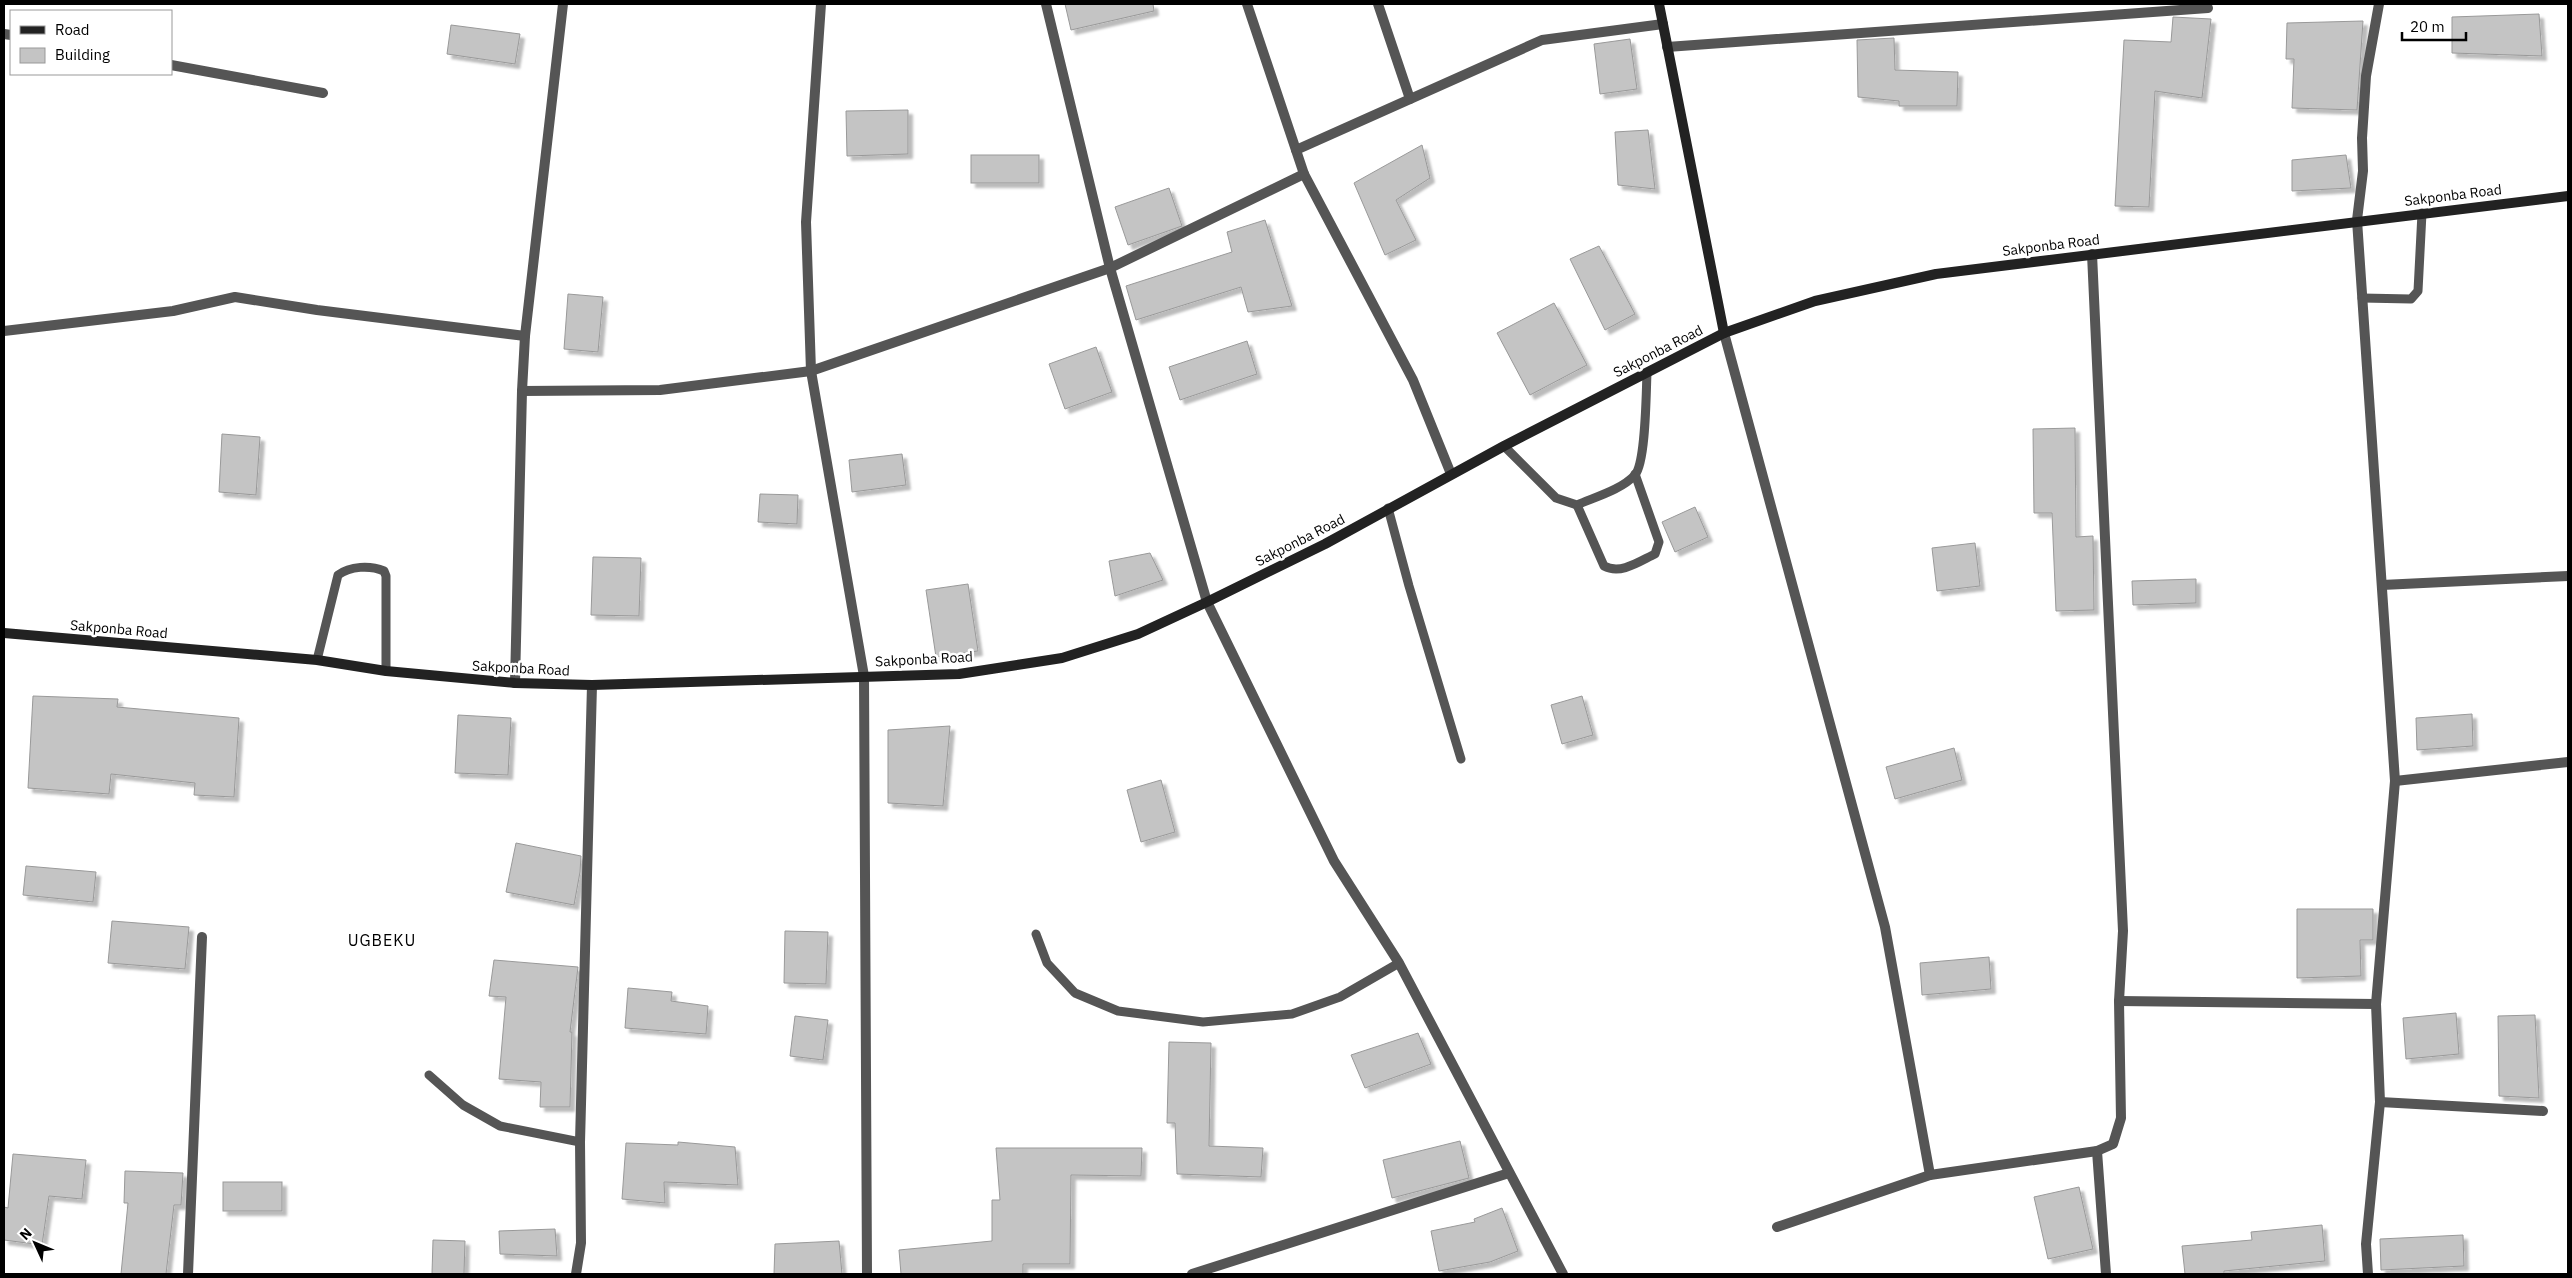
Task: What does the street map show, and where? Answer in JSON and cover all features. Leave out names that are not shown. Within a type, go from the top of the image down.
[{"type":"main road","points":[[1659,4],[1724,333]]},
{"type":"main road","name":"Sakponba Road","points":[[4,633],[317,660],[386,672],[515,683],[592,685],[959,674],[1062,658],[1138,634],[1207,602],[1325,544],[1451,474],[1724,333],[1815,301],[1936,274],[2357,220],[2568,196]]},
{"type":"street","points":[[515,683],[525,336],[563,4]]},
{"type":"street","points":[[821,4],[806,222],[811,372],[864,676],[867,1274]]},
{"type":"street","points":[[1046,4],[1110,268],[1207,602],[1334,861],[1399,963],[1563,1274]]},
{"type":"street","points":[[1247,4],[1304,174],[1413,380],[1451,474]]},
{"type":"street","points":[[1378,4],[1410,99]]},
{"type":"street","points":[[2368,1274],[2366,1244],[2380,1102],[2376,1004],[2395,781],[2357,220],[2363,171],[2362,138],[2366,76],[2379,4]]},
{"type":"street","points":[[1667,47],[2208,8]]},
{"type":"street","points":[[1296,150],[1542,40],[1663,24]]},
{"type":"street","points":[[172,65],[323,93]]},
{"type":"street","points":[[522,391],[660,390],[811,372],[1110,268],[1304,174]]},
{"type":"street","points":[[1778,1226],[1930,1175],[2097,1151],[2113,1144],[2121,1118],[2119,1002],[2123,931],[2092,254]]},
{"type":"street","points":[[4,331],[173,311],[235,296],[317,310],[525,336]]},
{"type":"street","points":[[1724,333],[1885,927],[1930,1175]]},
{"type":"street","points":[[2382,585],[2568,576]]},
{"type":"street","points":[[576,1274],[581,1243],[580,1142],[592,685]]},
{"type":"street","points":[[2395,781],[2568,762]]},
{"type":"street","points":[[188,1274],[202,937]]},
{"type":"street","points":[[2119,1002],[2376,1004]]},
{"type":"street","points":[[2380,1102],[2543,1111]]},
{"type":"street","points":[[2097,1151],[2106,1274]]},
{"type":"street","points":[[1192,1274],[1509,1173]]},
{"type":"lane","points":[[2362,298],[2411,299],[2418,291],[2422,212]]},
{"type":"lane","points":[[1504,446],[1556,498],[1577,505],[1613,489],[1635,474],[1641,460],[1647,372]]},
{"type":"lane","points":[[1577,505],[1604,566],[1611,570],[1622,569],[1655,554],[1659,542],[1635,474]]},
{"type":"lane","points":[[1388,508],[1409,586],[1461,759]]},
{"type":"lane","points":[[317,660],[338,575],[346,569],[376,568],[384,571],[386,576],[386,672]]},
{"type":"lane","points":[[1036,934],[1047,963],[1075,993],[1118,1011],[1203,1022],[1292,1014],[1340,997],[1399,963]]},
{"type":"lane","points":[[429,1075],[463,1105],[500,1126],[580,1142]]},
{"type":"building","points":[[1065,4],[1153,4],[1154,11],[1071,30]]},
{"type":"building","points":[[2539,14],[2542,56],[2452,53],[2452,17]]},
{"type":"building","points":[[2173,17],[2211,19],[2202,98],[2155,91],[2149,207],[2115,206],[2124,40],[2171,42]]},
{"type":"building","points":[[2363,21],[2357,110],[2292,108],[2294,59],[2286,59],[2287,23]]},
{"type":"building","points":[[451,25],[520,34],[515,64],[447,54]]},
{"type":"building","points":[[1894,38],[1895,70],[1958,72],[1957,106],[1899,106],[1899,101],[1858,97],[1857,40]]},
{"type":"building","points":[[1630,39],[1637,89],[1600,94],[1594,44]]},
{"type":"building","points":[[908,110],[908,154],[847,156],[846,111]]},
{"type":"building","points":[[1648,130],[1655,189],[1618,185],[1615,132]]},
{"type":"building","points":[[1422,145],[1430,178],[1396,200],[1416,240],[1385,255],[1354,183]]},
{"type":"building","points":[[971,155],[1039,155],[1039,183],[971,183]]},
{"type":"building","points":[[2346,155],[2351,188],[2292,191],[2292,160]]},
{"type":"building","points":[[1169,188],[1182,226],[1128,245],[1115,207]]},
{"type":"building","points":[[1265,220],[1292,306],[1248,312],[1241,287],[1136,320],[1126,286],[1232,252],[1227,232]]},
{"type":"building","points":[[1599,246],[1635,314],[1605,330],[1570,259]]},
{"type":"building","points":[[568,294],[603,297],[598,352],[564,349]]},
{"type":"building","points":[[1554,303],[1587,365],[1530,395],[1497,333]]},
{"type":"building","points":[[1247,341],[1257,374],[1180,400],[1169,367]]},
{"type":"building","points":[[1096,347],[1112,392],[1065,409],[1049,364]]},
{"type":"building","points":[[2075,428],[2076,537],[2093,536],[2094,610],[2056,611],[2052,513],[2034,513],[2033,429]]},
{"type":"building","points":[[222,434],[260,437],[256,495],[219,492]]},
{"type":"building","points":[[902,454],[906,485],[852,492],[849,460]]},
{"type":"building","points":[[760,494],[798,495],[797,524],[758,522]]},
{"type":"building","points":[[1695,507],[1708,537],[1675,552],[1662,522]]},
{"type":"building","points":[[1975,543],[1980,586],[1937,591],[1932,548]]},
{"type":"building","points":[[1150,553],[1163,580],[1115,596],[1109,561]]},
{"type":"building","points":[[593,557],[641,558],[639,616],[591,615]]},
{"type":"building","points":[[2196,579],[2196,603],[2133,605],[2132,581]]},
{"type":"building","points":[[968,584],[978,651],[936,657],[926,590]]},
{"type":"building","points":[[33,696],[118,699],[117,707],[239,718],[234,797],[194,795],[195,783],[111,774],[109,794],[28,788]]},
{"type":"building","points":[[1582,696],[1593,735],[1562,744],[1551,705]]},
{"type":"building","points":[[2472,714],[2473,746],[2417,750],[2416,718]]},
{"type":"building","points":[[458,715],[511,718],[508,775],[455,773]]},
{"type":"building","points":[[950,726],[943,806],[888,803],[888,730]]},
{"type":"building","points":[[1954,748],[1962,780],[1895,799],[1886,767]]},
{"type":"building","points":[[1161,780],[1175,832],[1141,842],[1127,790]]},
{"type":"building","points":[[516,843],[581,856],[574,905],[506,892]]},
{"type":"building","points":[[26,866],[96,872],[93,902],[23,895]]},
{"type":"building","points":[[2297,909],[2373,909],[2373,940],[2360,940],[2361,976],[2297,978]]},
{"type":"building","points":[[112,921],[189,927],[185,969],[108,963]]},
{"type":"building","points":[[785,931],[828,932],[826,984],[784,983]]},
{"type":"building","points":[[1989,957],[1991,989],[1922,995],[1920,963]]},
{"type":"building","points":[[494,960],[578,967],[570,1032],[572,1032],[570,1107],[540,1107],[541,1082],[499,1079],[506,997],[489,996]]},
{"type":"building","points":[[628,988],[672,992],[671,1001],[708,1006],[706,1034],[625,1028]]},
{"type":"building","points":[[2456,1013],[2459,1054],[2406,1059],[2403,1018]]},
{"type":"building","points":[[2535,1015],[2539,1098],[2499,1096],[2498,1016]]},
{"type":"building","points":[[795,1016],[828,1020],[823,1060],[790,1056]]},
{"type":"building","points":[[1418,1033],[1431,1064],[1365,1088],[1351,1055]]},
{"type":"building","points":[[1169,1042],[1211,1043],[1209,1146],[1263,1148],[1261,1177],[1177,1174],[1175,1123],[1167,1123]]},
{"type":"building","points":[[1460,1141],[1469,1178],[1392,1198],[1383,1160]]},
{"type":"building","points":[[678,1142],[735,1147],[738,1185],[664,1182],[665,1203],[622,1199],[626,1143],[678,1145]]},
{"type":"building","points":[[996,1148],[1142,1148],[1141,1176],[1071,1175],[1070,1264],[1023,1264],[1023,1274],[901,1274],[899,1250],[992,1241],[992,1200],[1000,1200]]},
{"type":"building","points":[[13,1154],[86,1160],[82,1199],[49,1196],[42,1245],[4,1240],[4,1207],[8,1208]]},
{"type":"building","points":[[125,1171],[183,1173],[181,1205],[174,1205],[166,1274],[121,1274],[128,1203],[124,1203]]},
{"type":"building","points":[[223,1182],[282,1182],[282,1211],[223,1211]]},
{"type":"building","points":[[2079,1187],[2093,1249],[2048,1259],[2034,1197]]},
{"type":"building","points":[[1502,1208],[1518,1251],[1490,1262],[1439,1271],[1431,1231],[1475,1222],[1474,1219]]},
{"type":"building","points":[[2322,1225],[2325,1261],[2224,1271],[2224,1274],[2185,1274],[2182,1246],[2252,1240],[2251,1232]]},
{"type":"building","points":[[555,1229],[557,1256],[500,1254],[499,1231]]},
{"type":"building","points":[[2463,1235],[2464,1266],[2381,1270],[2380,1239]]},
{"type":"building","points":[[433,1240],[465,1241],[464,1274],[432,1274]]},
{"type":"building","points":[[839,1241],[842,1274],[774,1274],[775,1244]]},
{"type":"district","name":"UGBEKU","points":[[382,940]]}]
